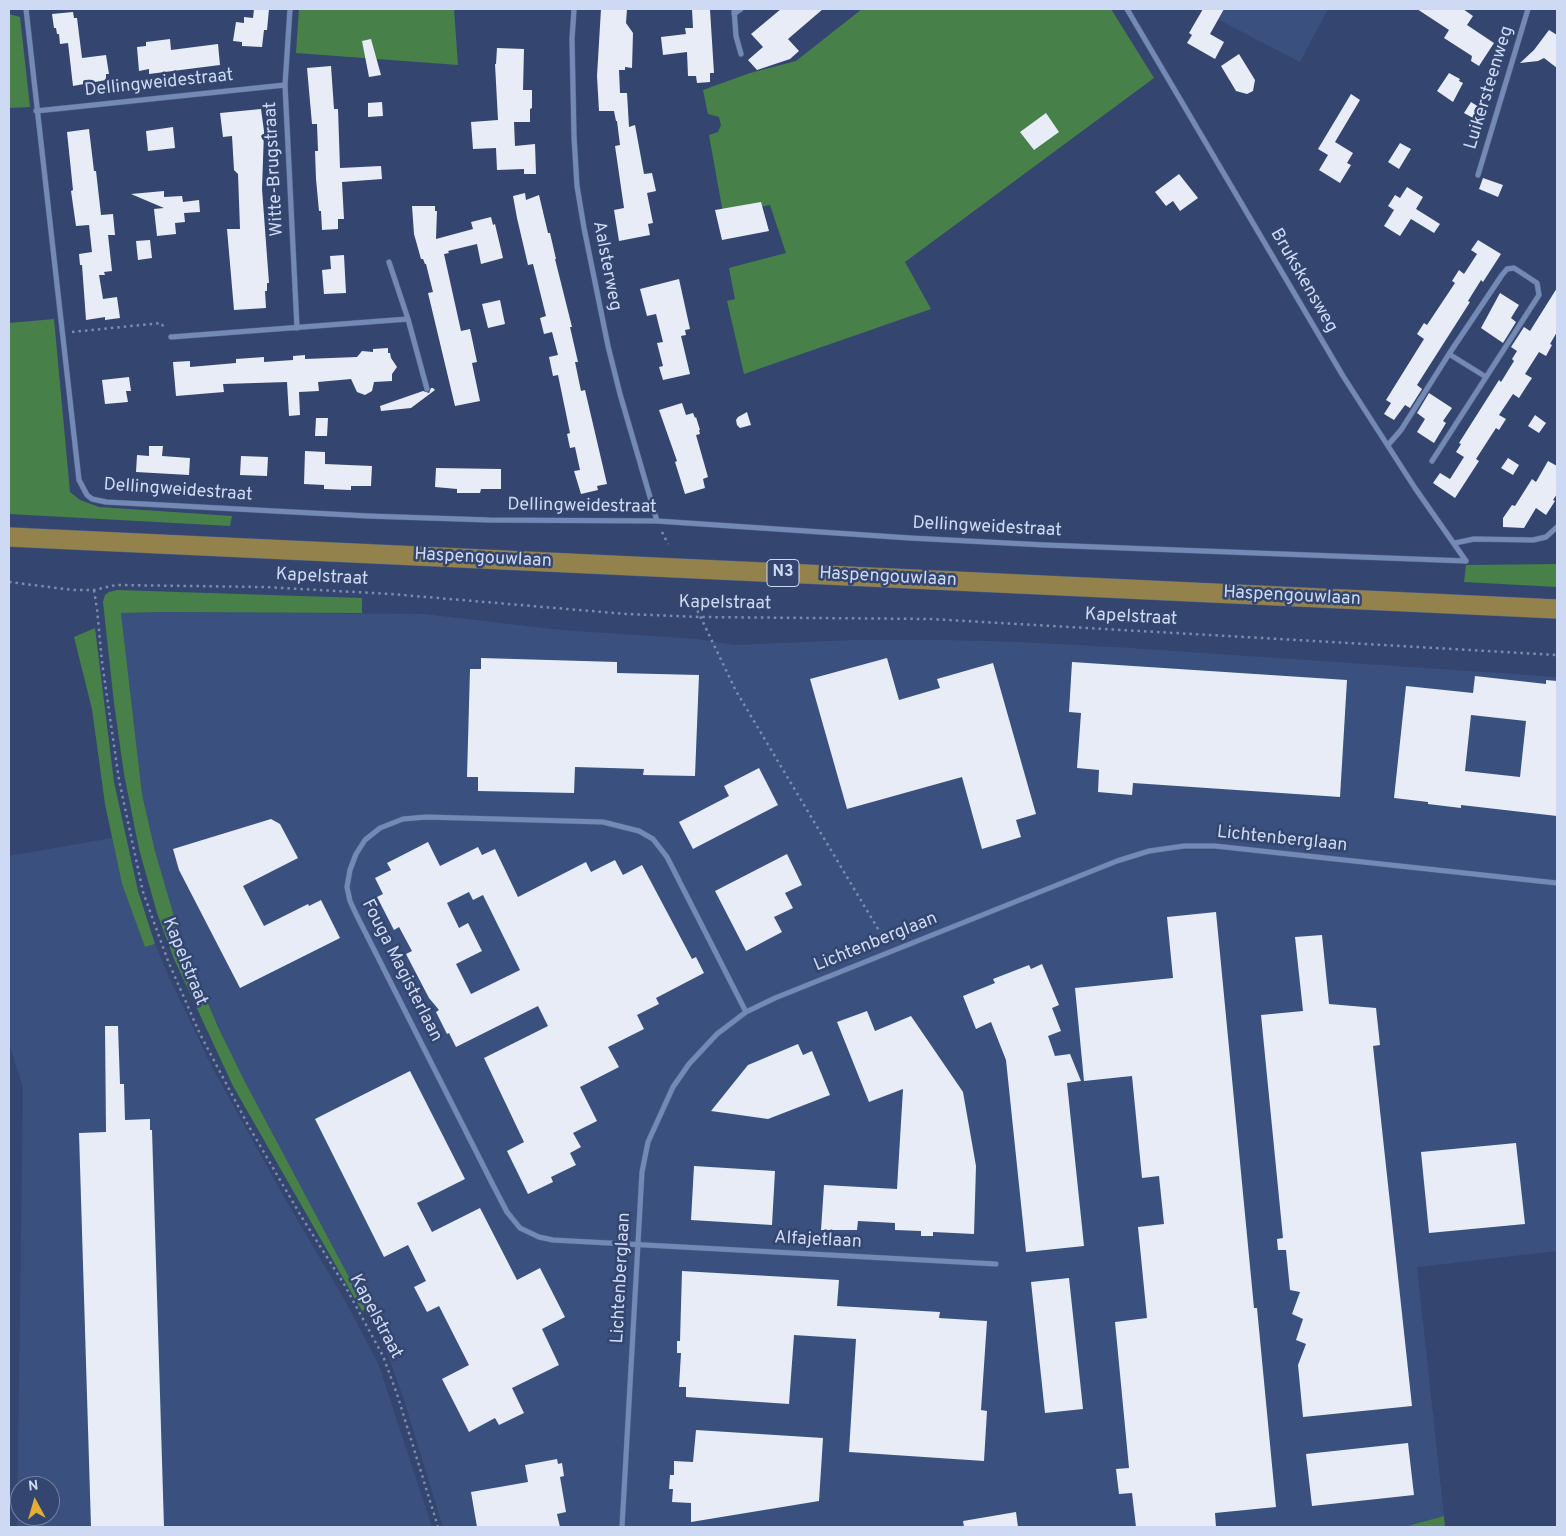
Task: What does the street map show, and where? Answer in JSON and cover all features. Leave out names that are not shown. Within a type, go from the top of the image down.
[{"type":"main road","name":"Haspengouwlaan","points":[[9,537],[1557,609]]},
{"type":"street","name":"Dellingweidestraat","points":[[26,9],[79,480],[87,495],[92,499],[106,502],[378,516],[489,520],[657,521],[900,538],[1466,561]]},
{"type":"street","name":"Witte-Brugstraat","points":[[290,9],[285,85],[297,328]]},
{"type":"street","name":"Aalsterweg","points":[[574,9],[572,89],[577,186],[610,356],[657,521]]},
{"type":"street","points":[[741,9],[734,11],[736,36],[741,54]]},
{"type":"street","name":"Brukskensweg","points":[[1126,9],[1343,376],[1415,488],[1466,561]]},
{"type":"street","name":"Luikersteenweg","points":[[1478,175],[1528,9]]},
{"type":"street","name":"Dellingweidestraat","points":[[36,111],[285,85]]},
{"type":"street","points":[[389,262],[428,389]]},
{"type":"street","points":[[1388,445],[1401,430],[1448,354],[1502,275],[1507,269],[1514,268],[1537,282],[1539,295],[1432,461]]},
{"type":"street","points":[[171,336],[408,319]]},
{"type":"street","points":[[1448,354],[1486,377]]},
{"type":"street","points":[[1455,543],[1474,539],[1533,540],[1546,537],[1557,527]]},
{"type":"street","name":"Fouga Magisterlaan","points":[[638,1245],[553,1240],[520,1228],[513,1220],[493,1185],[353,908],[347,887],[350,870],[356,854],[365,840],[380,828],[403,819],[426,817],[603,822],[639,831],[653,839],[667,857],[746,1012]]},
{"type":"street","name":"Lichtenberglaan","points":[[622,1527],[642,1172],[648,1142],[673,1087],[689,1064],[717,1034],[746,1012],[775,998],[1117,861],[1149,851],[1184,846],[1215,846],[1557,883]]},
{"type":"street","name":"Alfajetlaan","points":[[638,1245],[996,1264]]},
{"type":"path","points":[[62,333],[161,323],[171,336]]},
{"type":"path","points":[[9,582],[73,590],[94,590]]},
{"type":"path","name":"Kapelstraat","points":[[438,1527],[397,1394],[383,1356],[344,1284],[301,1216],[248,1125],[200,1034],[168,961],[143,892],[119,780],[94,590],[116,585],[264,587],[390,594],[626,614],[700,617],[931,620],[1557,655]]},
{"type":"path","points":[[689,593],[736,691],[892,951]]},
{"type":"shaded area","points":[[1198,9],[1328,9],[1300,62]]},
{"type":"shaded area","points":[[121,613],[424,614],[561,630],[698,639],[734,645],[853,640],[1020,642],[1557,677],[1557,1251],[1417,1267],[1444,1516],[1404,1527],[443,1527],[404,1400],[389,1358],[366,1309],[244,1080],[218,1027],[180,937],[155,851],[142,794]]},
{"type":"shaded area","points":[[112,838],[122,884],[145,947],[155,944],[212,1067],[285,1199],[344,1299],[378,1363],[432,1527],[17,1527],[60,1526],[60,1476],[18,1476],[23,1088],[9,1043],[9,856]]},
{"type":"green space","points":[[299,9],[454,9],[458,65],[296,53]]},
{"type":"green space","points":[[862,9],[1111,9],[1154,78],[905,262],[931,309],[744,374],[727,301],[735,299],[729,268],[786,253],[770,205],[723,213],[709,135],[718,132],[721,125],[719,117],[708,114],[703,90],[750,73],[796,61]]},
{"type":"green space","points":[[9,14],[20,17],[30,107],[9,108]]},
{"type":"green space","points":[[54,319],[70,492],[80,500],[99,507],[232,516],[230,526],[9,514],[9,323]]},
{"type":"green space","points":[[1557,564],[1557,587],[1464,582],[1466,565]]},
{"type":"green space","points":[[117,590],[362,598],[362,613],[121,613],[142,794],[155,851],[180,937],[218,1027],[244,1080],[366,1309],[362,1311],[233,1086],[174,959],[157,913],[139,849],[124,774],[114,703],[103,602],[105,595]]},
{"type":"green space","points":[[95,628],[114,782],[138,891],[155,944],[145,947],[122,884],[105,804],[92,709],[74,637]]},
{"type":"green space","points":[[1444,1516],[1445,1527],[1404,1527]]},
{"type":"building","points":[[254,9],[269,9],[267,30],[264,30],[262,47],[242,46],[242,42],[233,41],[236,22],[244,23],[244,17],[253,18]]},
{"type":"building","points":[[601,9],[627,9],[626,23],[633,33],[632,68],[625,67],[625,70],[619,70],[620,93],[627,93],[629,127],[635,125],[644,174],[652,173],[656,191],[647,193],[653,223],[648,224],[650,235],[619,241],[614,210],[624,208],[615,146],[620,145],[617,121],[614,111],[599,111],[597,76]]},
{"type":"building","points":[[692,9],[710,10],[714,73],[710,73],[710,82],[697,83],[696,76],[688,76],[687,52],[663,55],[661,37],[686,34],[685,28],[693,28]]},
{"type":"building","points":[[781,9],[823,9],[788,39],[799,51],[790,59],[757,70],[748,60],[763,47],[751,34]]},
{"type":"building","points":[[1203,9],[1224,9],[1210,34],[1224,42],[1215,59],[1187,43],[1192,35],[1189,33]]},
{"type":"building","points":[[1417,9],[1463,9],[1473,16],[1467,25],[1494,43],[1479,66],[1471,61],[1472,56],[1444,38],[1449,30]]},
{"type":"building","points":[[73,12],[74,18],[77,18],[82,58],[106,55],[109,74],[106,74],[106,80],[73,86],[68,43],[60,44],[59,34],[57,34],[56,28],[54,28],[52,14]]},
{"type":"building","points":[[1549,30],[1557,35],[1557,68],[1544,58],[1538,61],[1520,63],[1534,50]]},
{"type":"building","points":[[170,39],[171,50],[218,44],[220,65],[149,74],[149,69],[139,71],[137,47],[146,46],[146,42]]},
{"type":"building","points":[[371,39],[381,75],[369,77],[362,41]]},
{"type":"building","points":[[497,48],[524,49],[523,90],[532,90],[532,108],[530,109],[530,122],[514,122],[515,146],[535,144],[536,174],[524,174],[524,169],[497,170],[496,148],[473,149],[471,122],[498,120],[495,64]]},
{"type":"building","points":[[1239,54],[1255,80],[1253,91],[1247,94],[1236,91],[1221,66]]},
{"type":"building","points":[[331,66],[334,109],[338,109],[340,168],[381,166],[382,179],[342,182],[344,219],[338,219],[338,229],[322,230],[316,179],[315,151],[318,151],[317,124],[312,124],[307,68]]},
{"type":"building","points":[[1449,73],[1460,79],[1459,81],[1463,83],[1453,102],[1437,91]]},
{"type":"building","points":[[1351,94],[1360,100],[1335,142],[1353,153],[1347,163],[1351,165],[1340,183],[1319,170],[1328,155],[1318,149]]},
{"type":"building","points":[[382,102],[383,116],[368,117],[368,103]]},
{"type":"building","points":[[1471,102],[1482,109],[1475,119],[1464,113]]},
{"type":"building","points":[[261,109],[264,131],[262,189],[269,283],[267,283],[267,291],[265,291],[266,308],[234,310],[227,229],[240,229],[238,174],[234,170],[232,136],[223,137],[220,113]]},
{"type":"building","points":[[1046,113],[1059,132],[1034,150],[1020,132]]},
{"type":"building","points":[[173,127],[175,148],[148,151],[146,131]]},
{"type":"building","points":[[89,129],[101,215],[113,214],[115,235],[108,235],[112,271],[104,272],[105,275],[99,275],[103,299],[117,297],[120,318],[105,320],[105,317],[86,320],[82,265],[80,265],[79,254],[92,252],[89,225],[76,226],[71,191],[73,190],[67,132]]},
{"type":"building","points":[[1400,143],[1411,149],[1399,169],[1388,162]]},
{"type":"building","points":[[1179,174],[1198,198],[1180,211],[1173,201],[1166,206],[1155,192]]},
{"type":"building","points":[[1483,178],[1503,185],[1498,197],[1479,189]]},
{"type":"building","points":[[1407,187],[1423,197],[1416,209],[1440,224],[1434,233],[1411,219],[1400,236],[1384,226],[1394,210],[1388,206],[1395,195],[1400,198]]},
{"type":"building","points":[[164,191],[164,197],[182,196],[183,202],[199,200],[200,212],[184,213],[185,222],[175,223],[176,234],[157,236],[154,209],[164,208],[131,194]]},
{"type":"building","points":[[525,193],[526,200],[539,195],[548,233],[550,233],[572,327],[570,327],[578,362],[575,362],[581,391],[585,390],[607,484],[597,486],[598,490],[581,494],[574,471],[580,470],[575,447],[570,448],[567,434],[570,433],[558,375],[553,376],[549,357],[558,355],[552,332],[544,334],[540,318],[546,316],[533,264],[528,265],[517,218],[513,196]]},
{"type":"building","points":[[761,202],[769,231],[722,240],[715,210]]},
{"type":"building","points":[[412,206],[435,206],[435,211],[437,211],[436,239],[473,229],[471,222],[491,217],[493,225],[495,224],[503,258],[481,264],[477,244],[448,251],[449,253],[444,254],[461,331],[470,329],[477,362],[472,363],[480,401],[455,406],[428,293],[433,292],[426,264],[421,259],[414,234]]},
{"type":"building","points":[[150,240],[152,258],[138,260],[136,241]]},
{"type":"building","points":[[1478,240],[1501,254],[1483,282],[1481,280],[1468,301],[1470,302],[1417,385],[1422,389],[1410,408],[1405,405],[1394,420],[1384,414],[1391,403],[1386,400],[1424,339],[1417,334],[1424,323],[1427,325],[1455,283],[1452,281],[1459,270],[1464,274],[1477,254],[1471,250]]},
{"type":"building","points":[[344,255],[346,293],[324,294],[322,270],[331,269],[330,256]]},
{"type":"building","points":[[679,279],[690,329],[685,330],[686,335],[681,336],[690,374],[663,380],[659,367],[663,366],[657,343],[663,342],[656,314],[647,316],[640,289]]},
{"type":"building","points":[[1557,288],[1557,332],[1550,344],[1552,345],[1546,356],[1539,352],[1525,374],[1532,378],[1519,398],[1513,394],[1499,415],[1506,419],[1499,430],[1496,428],[1476,459],[1479,461],[1455,498],[1433,483],[1440,473],[1450,479],[1464,457],[1456,452],[1461,444],[1459,443],[1499,380],[1501,382],[1514,361],[1512,359],[1517,351],[1511,347],[1524,327],[1530,331]]},
{"type":"building","points":[[1500,293],[1519,305],[1511,318],[1516,322],[1503,343],[1481,328]]},
{"type":"building","points":[[500,300],[505,324],[488,328],[482,304]]},
{"type":"building","points":[[388,348],[388,353],[390,353],[397,367],[392,374],[392,381],[374,382],[372,391],[365,395],[357,392],[351,379],[318,382],[319,391],[299,392],[300,415],[289,416],[287,382],[223,384],[224,392],[176,396],[173,362],[190,361],[190,367],[236,363],[236,359],[264,357],[264,362],[293,360],[293,356],[305,355],[305,359],[357,357],[362,351],[373,352],[373,349]]},
{"type":"building","points":[[129,377],[131,391],[126,391],[128,402],[105,404],[102,380]]},
{"type":"building","points":[[431,388],[435,390],[411,408],[381,411],[380,406],[423,391],[429,393]]},
{"type":"building","points":[[1429,393],[1452,408],[1443,421],[1446,423],[1434,443],[1417,432],[1425,419],[1417,413]]},
{"type":"building","points":[[682,403],[686,415],[693,413],[696,417],[700,434],[696,435],[708,477],[703,479],[705,488],[685,494],[675,462],[677,461],[659,410]]},
{"type":"building","points":[[747,412],[751,425],[740,428],[736,420]]},
{"type":"building","points":[[1535,415],[1546,423],[1539,433],[1528,426]]},
{"type":"building","points":[[316,418],[328,418],[327,436],[315,436]]},
{"type":"building","points":[[149,446],[163,446],[162,456],[190,458],[189,475],[136,472],[137,455],[149,456]]},
{"type":"building","points":[[305,451],[325,452],[325,464],[372,466],[371,486],[351,486],[351,490],[324,489],[324,485],[304,484]]},
{"type":"building","points":[[241,456],[268,457],[267,476],[240,475]]},
{"type":"building","points":[[1508,458],[1519,465],[1513,475],[1501,468]]},
{"type":"building","points":[[1548,461],[1557,466],[1557,494],[1546,515],[1536,508],[1524,528],[1503,527],[1503,518],[1512,505],[1515,506],[1532,479],[1536,482]]},
{"type":"building","points":[[436,468],[501,469],[501,489],[481,489],[480,493],[457,493],[457,489],[435,487]]},
{"type":"building","points":[[481,658],[617,662],[617,673],[699,675],[695,776],[643,775],[644,769],[575,767],[574,793],[478,791],[478,777],[467,777],[470,669],[481,669]]},
{"type":"building","points":[[887,658],[899,700],[940,688],[937,679],[993,663],[1036,814],[1016,820],[1021,837],[982,849],[962,777],[847,809],[810,679]]},
{"type":"building","points":[[1072,662],[1347,680],[1340,797],[1133,783],[1132,795],[1098,792],[1099,770],[1077,768],[1081,713],[1069,712]]},
{"type":"building","points":[[1475,676],[1546,684],[1546,680],[1557,681],[1557,816],[1461,805],[1461,808],[1394,798],[1406,686],[1473,693]],"holes":[[[1471,715],[1526,721],[1520,777],[1465,771]]]},
{"type":"building","points":[[759,768],[778,805],[693,849],[679,822],[729,796],[724,786]]},
{"type":"building","points":[[271,819],[280,824],[298,858],[243,886],[264,926],[308,904],[309,906],[321,900],[340,938],[240,988],[179,870],[173,849]]},
{"type":"building","points":[[428,842],[440,866],[478,847],[482,855],[495,849],[518,897],[586,862],[591,872],[615,860],[623,875],[642,865],[692,959],[696,957],[704,973],[656,998],[659,1004],[637,1015],[644,1029],[608,1047],[619,1067],[580,1087],[597,1121],[573,1133],[581,1147],[570,1153],[576,1165],[551,1177],[553,1182],[528,1194],[507,1151],[524,1142],[484,1058],[548,1026],[538,1006],[456,1047],[436,1012],[439,1010],[429,998],[406,954],[412,951],[399,927],[394,930],[377,897],[383,894],[375,878],[391,870],[387,863]],"holes":[[[469,892],[473,900],[483,895],[520,970],[471,994],[456,964],[482,951],[468,923],[459,928],[447,903]]]},
{"type":"building","points":[[787,854],[802,885],[785,893],[793,908],[774,917],[782,932],[746,951],[715,891]]},
{"type":"building","points":[[1216,912],[1254,1308],[1257,1308],[1276,1507],[1215,1513],[1216,1527],[1136,1527],[1132,1493],[1119,1494],[1116,1469],[1129,1468],[1115,1322],[1147,1318],[1138,1227],[1164,1224],[1159,1176],[1142,1178],[1132,1076],[1084,1081],[1075,988],[1173,978],[1167,917]]},
{"type":"building","points":[[1322,935],[1329,1004],[1376,1008],[1380,1045],[1373,1046],[1412,1406],[1303,1417],[1298,1365],[1306,1344],[1296,1340],[1303,1319],[1292,1314],[1300,1292],[1290,1290],[1286,1250],[1278,1250],[1277,1239],[1283,1238],[1261,1015],[1303,1011],[1295,937]]},
{"type":"building","points":[[1042,964],[1059,1005],[1052,1008],[1061,1031],[1048,1036],[1055,1056],[1070,1054],[1081,1081],[1067,1083],[1084,1246],[1026,1252],[1006,1060],[991,1022],[976,1029],[963,996],[995,983],[993,979],[1029,965],[1031,969]]},
{"type":"building","points":[[867,1011],[875,1031],[911,1016],[963,1092],[976,1166],[974,1234],[933,1232],[933,1236],[921,1236],[921,1231],[895,1230],[895,1223],[858,1221],[857,1230],[821,1230],[824,1185],[897,1189],[903,1089],[869,1102],[837,1022]]},
{"type":"building","points":[[105,1026],[118,1026],[120,1084],[124,1084],[125,1120],[150,1119],[150,1130],[152,1130],[164,1527],[91,1527],[79,1133],[106,1132]]},
{"type":"building","points":[[798,1044],[803,1055],[812,1051],[830,1095],[768,1119],[711,1111],[748,1065]]},
{"type":"building","points":[[410,1071],[465,1179],[417,1203],[432,1232],[480,1208],[517,1280],[540,1268],[565,1317],[542,1329],[559,1365],[512,1388],[524,1413],[499,1425],[495,1418],[469,1432],[442,1379],[469,1365],[439,1306],[427,1312],[414,1287],[426,1281],[408,1245],[384,1257],[315,1119]]},
{"type":"building","points":[[1516,1143],[1525,1224],[1429,1233],[1421,1152]]},
{"type":"building","points":[[694,1166],[775,1171],[772,1225],[691,1220]]},
{"type":"building","points":[[682,1271],[839,1280],[837,1306],[940,1312],[939,1318],[987,1321],[981,1410],[987,1411],[984,1461],[849,1452],[856,1339],[794,1335],[789,1404],[686,1397],[686,1387],[679,1387],[681,1353],[677,1353],[677,1341],[680,1341]]},
{"type":"building","points":[[1069,1278],[1083,1409],[1045,1413],[1031,1282]]},
{"type":"building","points":[[696,1430],[823,1438],[819,1501],[691,1522],[691,1503],[672,1502],[673,1489],[669,1489],[670,1475],[674,1475],[674,1461],[693,1462]]},
{"type":"building","points":[[1408,1443],[1414,1495],[1312,1506],[1306,1454]]},
{"type":"building","points":[[557,1459],[558,1464],[562,1463],[564,1476],[560,1477],[566,1512],[557,1514],[560,1527],[477,1527],[471,1492],[528,1482],[525,1465]]},
{"type":"building","points":[[1016,1512],[1018,1527],[964,1527],[963,1521]]}]
